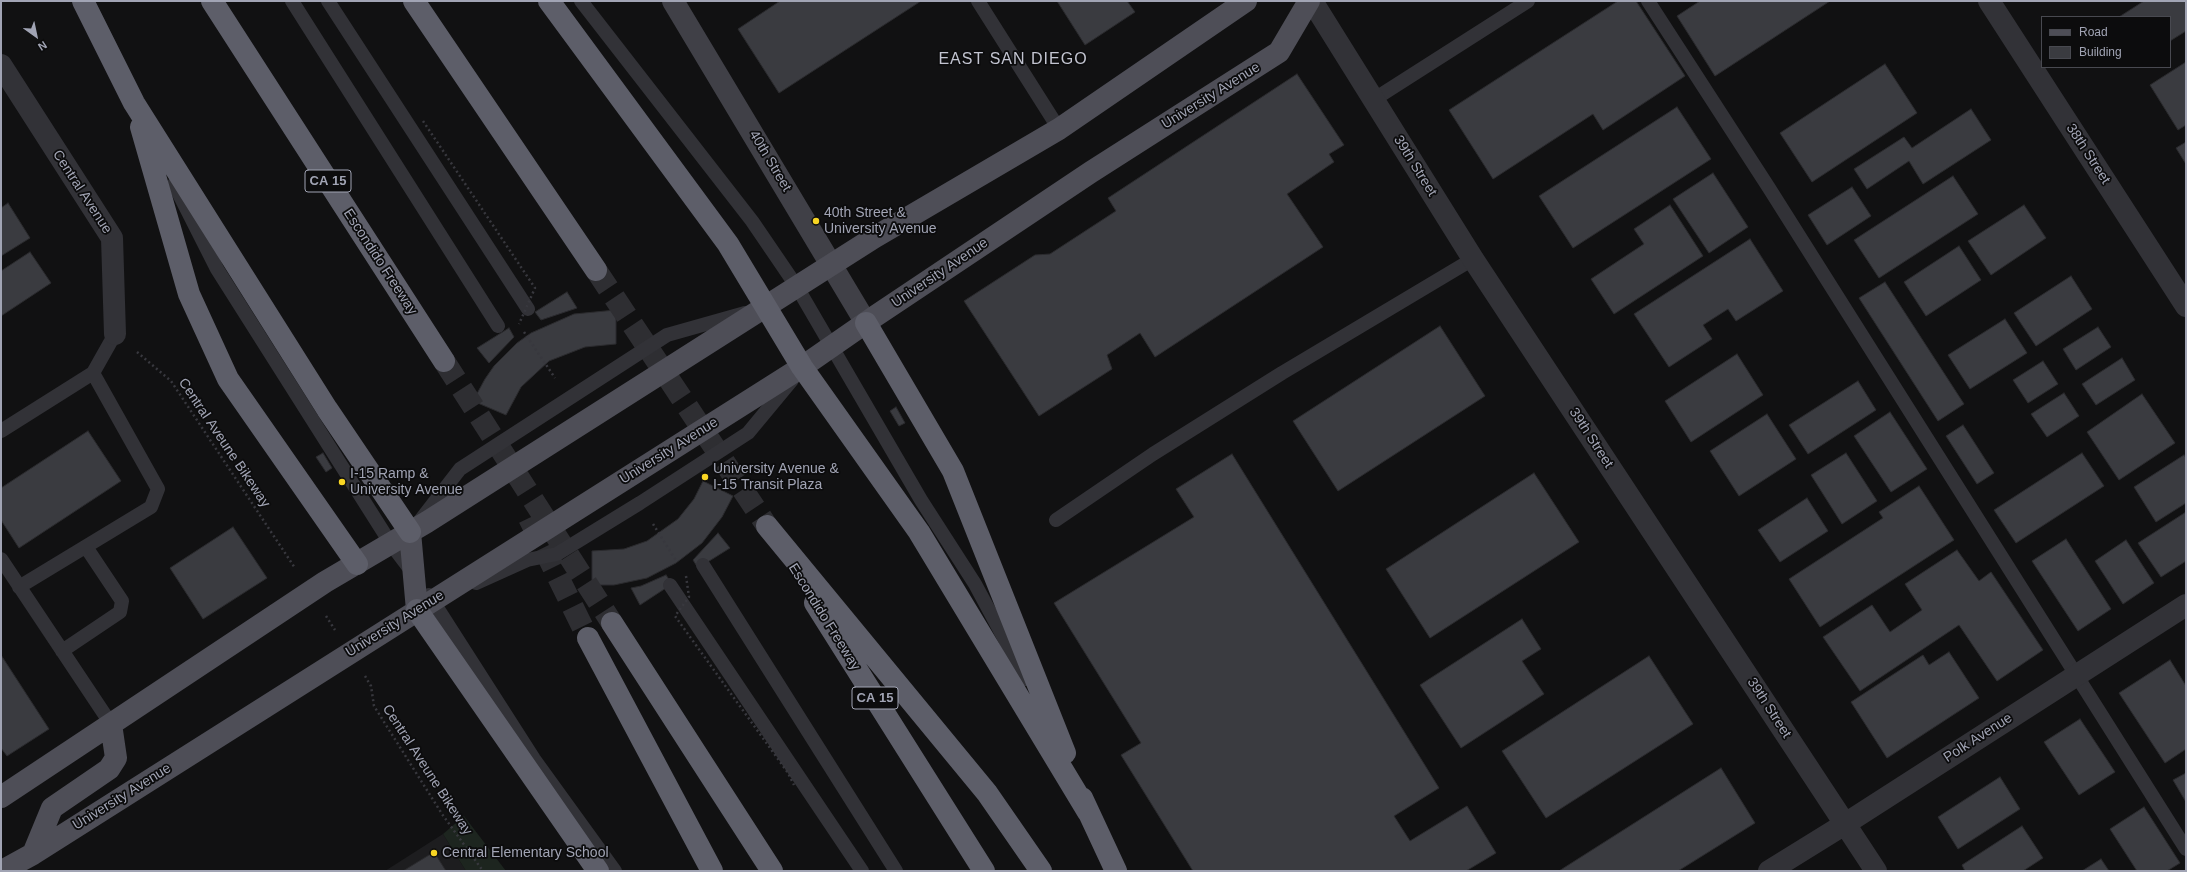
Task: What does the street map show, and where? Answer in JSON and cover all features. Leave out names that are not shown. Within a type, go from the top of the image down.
[{"type":"highway","points":[[83,1],[134,103],[327,410],[410,532]]},
{"type":"highway","name":"Escondido Freeway","points":[[212,1],[444,361]]},
{"type":"highway","points":[[414,1],[596,270]]},
{"type":"highway","points":[[548,1],[728,244],[802,367],[919,532],[1088,812]]},
{"type":"highway","points":[[134,103],[190,294],[228,379],[357,564]]},
{"type":"highway","points":[[866,323],[953,471],[1088,812],[1116,871]]},
{"type":"highway","name":"Escondido Freeway","points":[[984,871],[767,526],[987,793],[1041,871]]},
{"type":"highway","points":[[425,605],[598,871]]},
{"type":"highway","points":[[612,622],[772,871]]},
{"type":"highway","points":[[588,638],[712,871]]},
{"type":"main road","points":[[1,797],[311,592],[391,544],[888,229],[1059,129],[1246,1]]},
{"type":"main road","name":"University Avenue","points":[[2,871],[33,854],[802,367],[1091,172],[1279,52],[1311,1]]},
{"type":"main road","points":[[410,532],[414,575],[425,605]]},
{"type":"main road","points":[[33,854],[52,808],[109,769],[116,758],[110,724]]},
{"type":"street","name":"40th Street","points":[[673,1],[833,265],[866,323]]},
{"type":"street","name":"39th Street","points":[[1311,1],[1473,259],[1876,871]]},
{"type":"street","name":"38th Street","points":[[1989,1],[2186,306]]},
{"type":"street","name":"Central Avenue","points":[[1,65],[112,238],[115,334]]},
{"type":"street","name":"Polk Avenue","points":[[1769,871],[1845,824],[2186,605]]},
{"type":"lane","points":[[292,1],[498,326]]},
{"type":"lane","points":[[328,1],[528,309]]},
{"type":"lane","points":[[581,1],[752,221],[796,288],[921,500],[975,584],[1033,692],[1088,812]]},
{"type":"lane","points":[[978,1],[1059,129]]},
{"type":"lane","points":[[1373,100],[1528,1]]},
{"type":"lane","points":[[1648,1],[1769,188],[2186,849]]},
{"type":"lane","points":[[134,103],[217,269],[391,544],[414,575]]},
{"type":"lane","points":[[1056,520],[1153,454],[1269,381],[1473,259]]},
{"type":"lane","points":[[410,532],[460,469],[667,335],[765,307]]},
{"type":"lane","points":[[1,431],[93,373],[115,334]]},
{"type":"lane","points":[[616,871],[425,605],[527,560],[557,554],[640,503],[748,433],[802,367]]},
{"type":"lane","points":[[19,587],[151,507],[158,489],[93,373]]},
{"type":"lane","points":[[62,651],[120,612],[122,601],[86,547]]},
{"type":"lane","points":[[1,559],[110,724]]},
{"type":"lane","points":[[703,565],[896,871]]},
{"type":"lane","points":[[670,585],[862,871]]},
{"type":"path","points":[[423,121],[535,288],[519,324],[558,384]]},
{"type":"path","name":"Central Aveune Bikeway","points":[[115,334],[171,381],[288,557]]},
{"type":"path","points":[[640,503],[678,562]]},
{"type":"path","points":[[682,569],[686,576],[689,597],[675,616],[788,773],[794,785]]},
{"type":"path","name":"Central Aveune Bikeway","points":[[311,592],[372,686],[374,706],[442,814],[483,871]]},
{"type":"shaded area","points":[[464,816],[506,871],[466,871],[443,834]]},
{"type":"shaded area","name":"Central Elementary School","points":[[443,834],[466,871],[385,871]]},
{"type":"building","points":[[780,1],[921,1],[779,93],[738,29]]},
{"type":"building","points":[[1057,1],[1127,1],[1135,12],[1085,45]]},
{"type":"building","points":[[1618,1],[1636,1],[1685,76],[1603,130],[1593,114],[1493,179],[1449,110]]},
{"type":"building","points":[[1700,1],[1830,1],[1715,76],[1677,16]]},
{"type":"building","points":[[2144,1],[2186,1],[2186,31],[2171,40],[2171,16],[2121,16]]},
{"type":"building","points":[[2186,62],[2186,125],[2178,130],[2150,85]]},
{"type":"building","points":[[1885,64],[1917,113],[1812,182],[1780,133]]},
{"type":"building","points":[[1297,74],[1344,145],[1329,154],[1334,162],[1287,194],[1323,247],[1155,357],[1140,333],[1107,355],[1112,369],[1039,416],[964,301],[1035,255],[1050,254],[1116,211],[1108,198]]},
{"type":"building","points":[[1677,107],[1711,159],[1573,248],[1539,196]]},
{"type":"building","points":[[1971,109],[1991,140],[1923,184],[1909,161],[1867,189],[1854,169],[1904,137],[1912,148]]},
{"type":"building","points":[[2186,142],[2186,164],[2176,148]]},
{"type":"building","points":[[1713,173],[1748,227],[1709,253],[1673,199]]},
{"type":"building","points":[[1953,176],[1978,214],[1879,278],[1854,240]]},
{"type":"building","points":[[1852,187],[1871,216],[1827,245],[1808,215]]},
{"type":"building","points":[[8,203],[30,238],[1,256],[1,208]]},
{"type":"building","points":[[1670,205],[1703,256],[1614,314],[1591,279],[1644,244],[1634,229]]},
{"type":"building","points":[[2024,205],[2046,238],[1991,275],[1968,241]]},
{"type":"building","points":[[1750,239],[1783,291],[1736,321],[1728,309],[1703,325],[1712,339],[1669,367],[1634,314]]},
{"type":"building","points":[[1959,246],[1981,280],[1926,316],[1904,282]]},
{"type":"building","points":[[30,252],[51,283],[1,316],[1,271]]},
{"type":"building","points":[[2071,276],[2092,309],[2036,346],[2014,313]]},
{"type":"building","points":[[1885,282],[1964,404],[1938,421],[1859,298]]},
{"type":"building","points":[[567,292],[577,308],[541,320],[535,312]]},
{"type":"building","points":[[616,310],[616,344],[585,347],[549,361],[521,387],[506,415],[473,401],[494,366],[517,343],[531,333],[574,314]]},
{"type":"building","points":[[2005,319],[2027,353],[1970,389],[1948,355]]},
{"type":"building","points":[[1440,326],[1485,396],[1338,491],[1293,421]]},
{"type":"building","points":[[2098,327],[2111,347],[2076,370],[2063,349]]},
{"type":"building","points":[[509,328],[514,337],[489,363],[477,348]]},
{"type":"building","points":[[1737,354],[1763,395],[1691,442],[1665,401]]},
{"type":"building","points":[[2122,358],[2135,380],[2096,405],[2082,384]]},
{"type":"building","points":[[2043,361],[2058,384],[2028,403],[2013,380]]},
{"type":"building","points":[[1858,381],[1876,410],[1808,454],[1789,425]]},
{"type":"building","points":[[2064,393],[2079,416],[2047,437],[2031,414]]},
{"type":"building","points":[[2142,394],[2175,443],[2119,480],[2087,432]]},
{"type":"building","points":[[896,407],[905,423],[899,426],[890,411]]},
{"type":"building","points":[[1890,412],[1927,469],[1891,492],[1854,436]]},
{"type":"building","points":[[1767,414],[1796,459],[1739,496],[1710,451]]},
{"type":"building","points":[[1963,425],[1994,473],[1977,484],[1946,436]]},
{"type":"building","points":[[88,431],[121,481],[19,548],[1,520],[1,488]]},
{"type":"building","points":[[323,453],[332,468],[326,472],[316,457]]},
{"type":"building","points":[[1846,453],[1877,501],[1842,524],[1811,475]]},
{"type":"building","points":[[2082,453],[2104,486],[2016,543],[1994,510]]},
{"type":"building","points":[[1232,454],[1439,788],[1394,816],[1410,841],[1467,806],[1496,853],[1466,871],[1193,871],[1121,755],[1141,743],[1054,603],[1194,517],[1176,489]]},
{"type":"building","points":[[2184,455],[2186,458],[2186,503],[2156,522],[2134,487]]},
{"type":"building","points":[[1534,473],[1579,542],[1430,638],[1386,569]]},
{"type":"building","points":[[703,481],[733,496],[722,517],[702,543],[676,563],[647,578],[614,585],[592,585],[592,551],[624,549],[647,541],[678,519],[694,499]]},
{"type":"building","points":[[1919,486],[1954,540],[1820,627],[1789,579],[1883,518],[1879,512]]},
{"type":"building","points":[[1807,498],[1828,531],[1780,562],[1758,530]]},
{"type":"building","points":[[2186,512],[2186,561],[2161,577],[2138,543]]},
{"type":"building","points":[[233,527],[267,578],[203,619],[170,568]]},
{"type":"building","points":[[718,533],[730,548],[698,568],[693,560]]},
{"type":"building","points":[[2066,539],[2111,609],[2078,631],[2032,561]]},
{"type":"building","points":[[2126,540],[2154,583],[2123,604],[2095,561]]},
{"type":"building","points":[[1957,550],[1979,581],[1991,572],[2043,650],[1997,681],[1959,625],[1860,691],[1823,637],[1872,605],[1890,632],[1922,610],[1905,584]]},
{"type":"building","points":[[666,575],[672,584],[640,605],[631,588],[641,586]]},
{"type":"building","points":[[1522,619],[1541,649],[1522,661],[1544,694],[1461,748],[1420,685]]},
{"type":"building","points":[[1949,652],[1979,698],[1887,758],[1851,702],[1923,655],[1929,665]]},
{"type":"building","points":[[1,655],[49,729],[7,756],[1,748]]},
{"type":"building","points":[[1649,656],[1693,724],[1546,818],[1502,751]]},
{"type":"building","points":[[2170,660],[2186,686],[2186,749],[2165,763],[2119,693]]},
{"type":"building","points":[[2080,719],[2115,772],[2079,795],[2044,742]]},
{"type":"building","points":[[1721,768],[1755,823],[1678,871],[1559,871]]},
{"type":"building","points":[[2186,773],[2186,802],[2173,780]]},
{"type":"building","points":[[2000,777],[2020,809],[1958,849],[1938,817]]},
{"type":"building","points":[[2144,807],[2180,863],[2167,871],[2137,871],[2110,829]]},
{"type":"building","points":[[2022,826],[2043,858],[2023,871],[1965,871],[1962,865]]},
{"type":"building","points":[[434,852],[446,871],[403,871]]},
{"type":"building","points":[[2101,859],[2109,871],[2082,871]]},
{"type":"tunnel","points":[[596,270],[767,526]]},
{"type":"tunnel","points":[[444,361],[612,623]]},
{"type":"tunnel","points":[[529,518],[588,638]]},
{"type":"place","name":"40th Street & University Avenue","points":[[816,221]]},
{"type":"place","name":"University Avenue & I-15 Transit Plaza","points":[[705,477]]},
{"type":"place","name":"I-15 Ramp & University Avenue","points":[[342,482]]},
{"type":"place","name":"Central Elementary School","points":[[434,853]]},
{"type":"district","name":"EAST SAN DIEGO","points":[[1013,60]]}]
